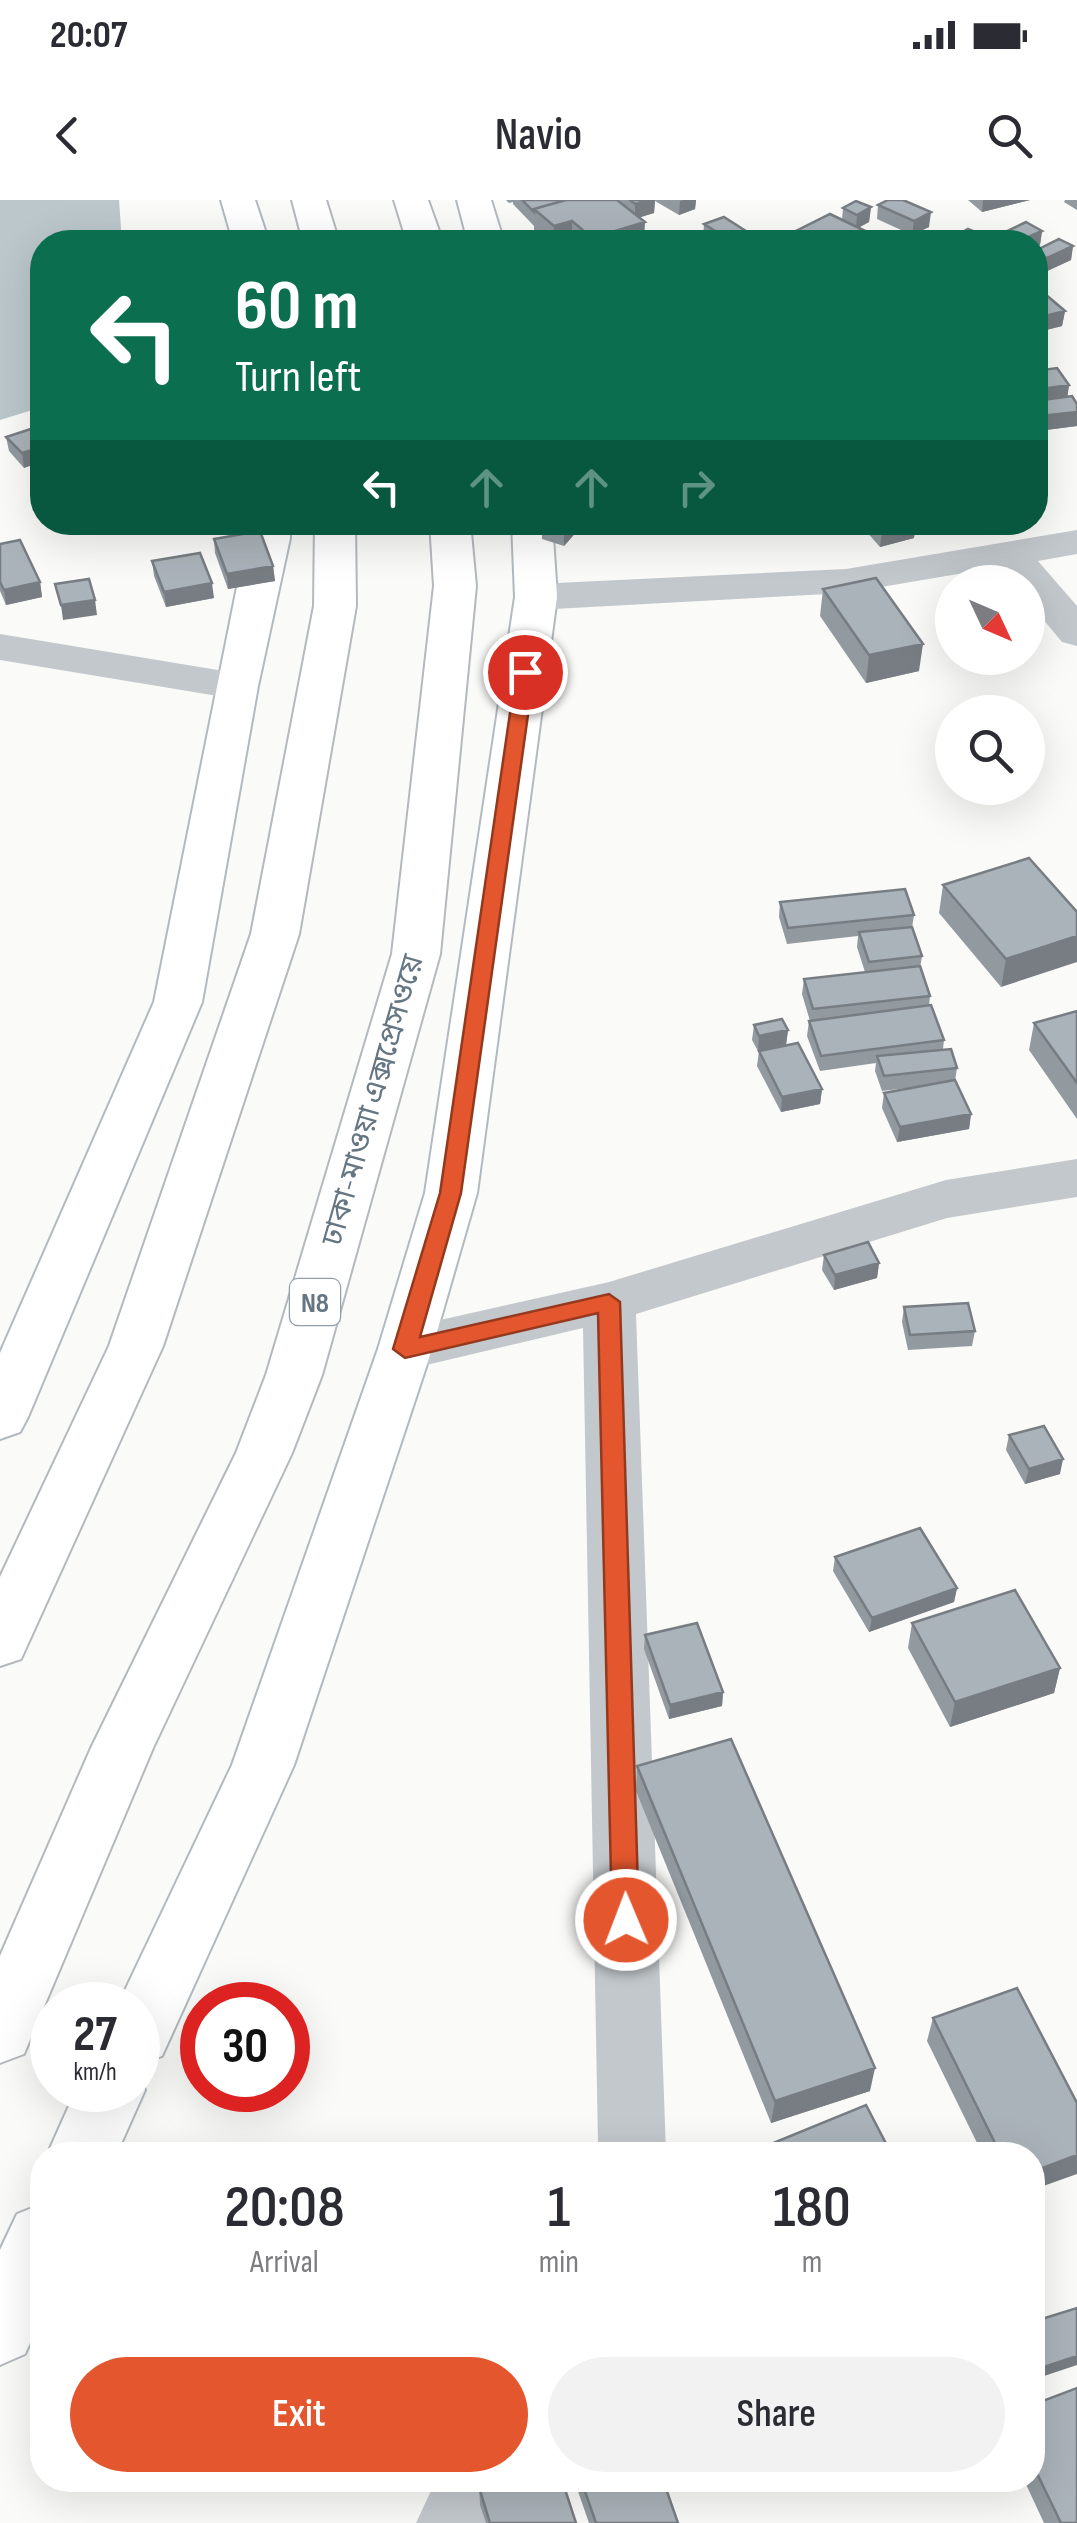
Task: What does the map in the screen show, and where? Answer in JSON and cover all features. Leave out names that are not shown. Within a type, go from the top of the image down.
[{"type":"main road","points":[[238,200],[248,230]]},
{"type":"main road","points":[[308,200],[317,230]]},
{"type":"main road","points":[[411,200],[421,230]]},
{"type":"main road","points":[[474,200],[483,230]]},
{"type":"main road","points":[[0,1417],[178,1002],[236,686],[270,535]]},
{"type":"main road","points":[[0,1642],[136,1346],[275,934],[334,606],[334,535]]},
{"type":"main road","name":"ঢাকা-মাওয়া এক্সপ্রেসওয়ে","points":[[0,2032],[122,1748],[264,1453],[294,1374],[416,954],[455,586],[451,535]]},
{"type":"main road","points":[[160,1987],[263,1765],[405,1349],[450,1193],[536,597],[533,535]]},
{"type":"main road","points":[[87,2142],[101,2112]]},
{"type":"main road","points":[[0,2329],[30,2264]]},
{"type":"street","points":[[536,597],[846,581],[1077,542]]},
{"type":"street","points":[[1010,554],[1077,633]]},
{"type":"street","points":[[0,647],[236,686]]},
{"type":"street","points":[[405,1349],[609,1302],[946,1199],[1077,1178]]},
{"type":"street","points":[[609,1302],[632,2142]]},
{"type":"street","points":[[454,2523],[470,2492]]},
{"type":"shaded area","points":[[0,200],[119,200],[121,230],[30,230],[30,411],[0,420]]},
{"type":"building","points":[[522,200],[566,200],[534,212]]},
{"type":"building","points":[[566,200],[617,200],[645,222],[618,230],[583,230],[572,221],[554,226],[534,209]]},
{"type":"building","points":[[903,200],[931,212],[914,221],[878,205]]},
{"type":"building","points":[[856,201],[871,207],[857,215],[843,208]]},
{"type":"building","points":[[830,214],[863,230],[798,230]]},
{"type":"building","points":[[724,217],[744,230],[714,230],[704,224]]},
{"type":"building","points":[[1026,222],[1040,230],[1009,230]]},
{"type":"building","points":[[1059,239],[1073,246],[1048,258],[1048,244]]},
{"type":"building","points":[[1048,297],[1065,311],[1048,315]]},
{"type":"building","points":[[1057,368],[1069,385],[1048,388],[1048,369]]},
{"type":"building","points":[[1072,396],[1077,412],[1048,415],[1048,399]]},
{"type":"building","points":[[30,429],[30,451],[22,453],[6,437]]},
{"type":"building","points":[[261,535],[273,566],[227,574],[214,539]]},
{"type":"building","points":[[20,540],[40,582],[4,590],[0,582],[0,544]]},
{"type":"building","points":[[200,553],[212,583],[164,592],[152,561]]},
{"type":"building","points":[[876,578],[923,644],[869,655],[823,589]]},
{"type":"building","points":[[89,579],[95,600],[61,605],[55,584]]},
{"type":"building","points":[[1029,858],[1077,912],[1077,936],[1006,959],[943,885]]},
{"type":"building","points":[[905,889],[914,915],[788,928],[780,902]]},
{"type":"building","points":[[912,927],[922,956],[869,962],[859,932]]},
{"type":"building","points":[[920,966],[930,996],[813,1009],[804,979]]},
{"type":"building","points":[[931,1005],[944,1040],[821,1056],[809,1021]]},
{"type":"building","points":[[1077,1011],[1077,1083],[1034,1023]]},
{"type":"building","points":[[782,1019],[788,1030],[759,1036],[754,1025]]},
{"type":"building","points":[[798,1043],[822,1089],[782,1097],[759,1051]]},
{"type":"building","points":[[951,1049],[957,1068],[884,1076],[877,1056]]},
{"type":"building","points":[[955,1080],[971,1114],[900,1127],[884,1093]]},
{"type":"building","points":[[868,1242],[879,1263],[835,1275],[824,1255]]},
{"type":"building","points":[[968,1303],[975,1331],[910,1335],[904,1307]]},
{"type":"building","points":[[1044,1426],[1063,1459],[1029,1469],[1009,1435]]},
{"type":"building","points":[[920,1528],[957,1588],[872,1618],[835,1557]]},
{"type":"building","points":[[1015,1590],[1060,1668],[955,1702],[912,1623]]},
{"type":"building","points":[[697,1623],[723,1692],[670,1705],[645,1635]]},
{"type":"building","points":[[731,1739],[875,2068],[775,2101],[637,1766]]},
{"type":"building","points":[[1017,1988],[1077,2103],[1077,2155],[1045,2167],[1045,2142],[995,2142],[933,2018]]},
{"type":"building","points":[[866,2105],[885,2142],[776,2142]]},
{"type":"building","points":[[1077,2308],[1077,2356],[1045,2367],[1045,2318]]},
{"type":"building","points":[[1077,2388],[1077,2523],[1061,2523],[1045,2490],[1045,2400]]},
{"type":"building","points":[[481,2492],[566,2492],[576,2523],[490,2523]]},
{"type":"building","points":[[585,2492],[667,2492],[678,2523],[596,2523]]},
{"type":"route","points":[[525,672],[450,1193],[405,1349],[609,1302],[626,1920]]}]
